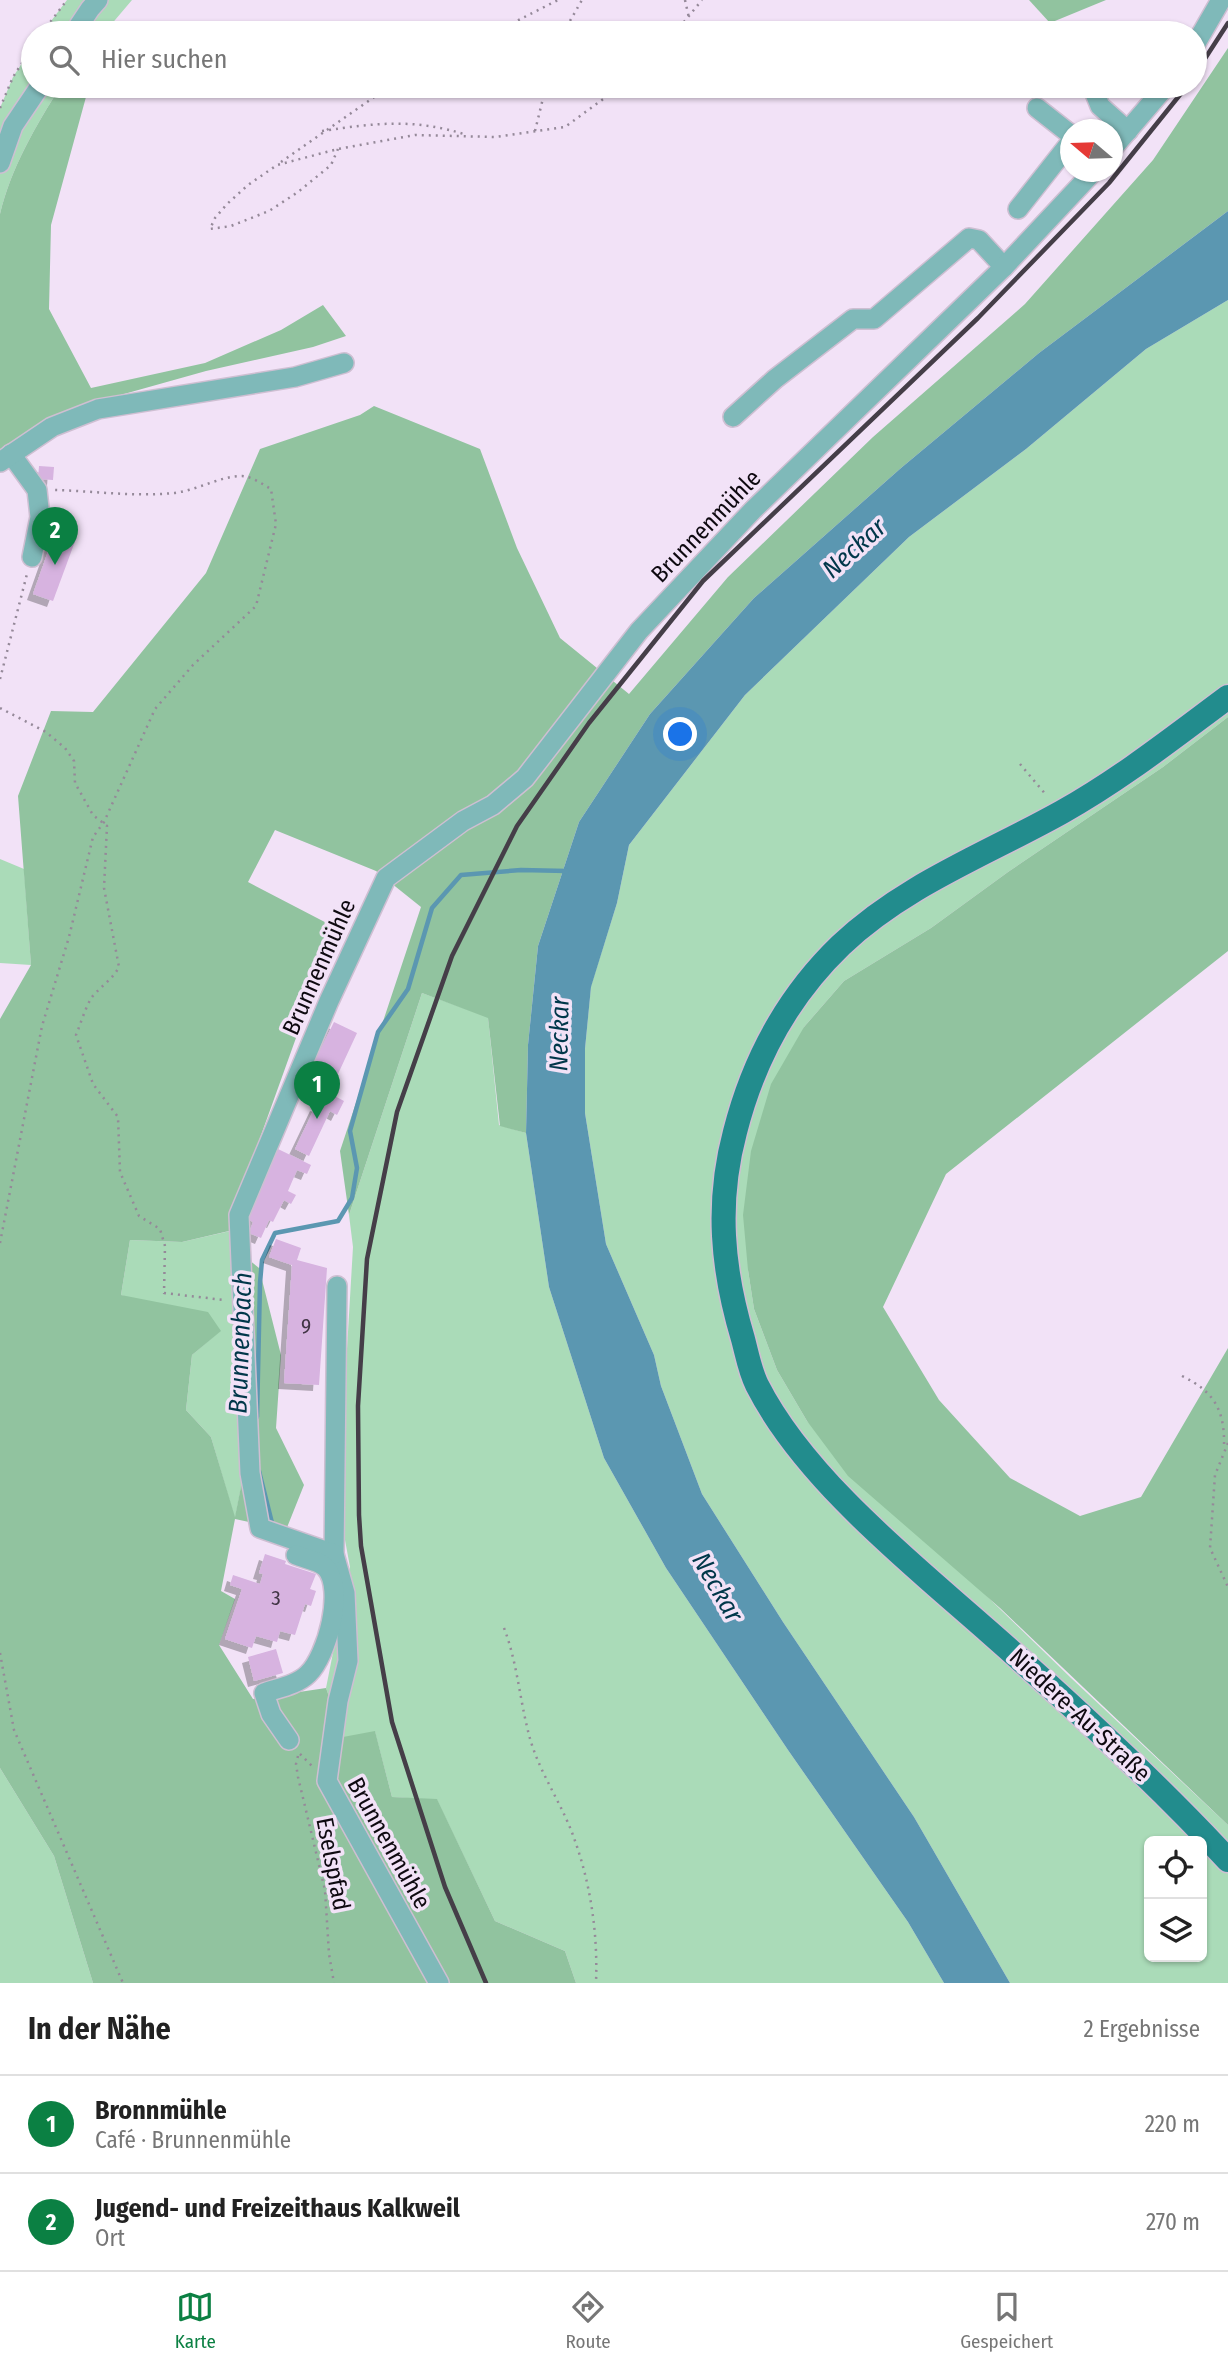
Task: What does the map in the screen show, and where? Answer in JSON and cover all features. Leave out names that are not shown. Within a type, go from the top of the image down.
[{"type":"main road","name":"Niedere-Au-Straße","points":[[1228,697],[1115,780],[1058,814],[913,891],[874,918],[814,973],[775,1030],[742,1103],[725,1180],[723,1236],[730,1294],[756,1383],[789,1435],[856,1512],[1065,1699],[1228,1860]]},
{"type":"street","points":[[82,21],[99,0]]},
{"type":"street","points":[[1207,24],[1221,0]]},
{"type":"street","points":[[0,163],[13,126],[32,98]]},
{"type":"street","points":[[1097,98],[1100,106],[1128,131]]},
{"type":"street","points":[[1123,137],[1156,98]]},
{"type":"street","points":[[1037,108],[1060,126]]},
{"type":"street","points":[[1018,209],[1060,156]]},
{"type":"street","name":"Brunnenmühle","points":[[260,1528],[250,1473],[239,1215],[329,1002],[386,878],[463,821],[493,805],[525,778],[649,621],[754,510],[1004,267],[1084,182]]},
{"type":"street","points":[[733,417],[775,379],[853,319],[874,319],[969,238],[979,240],[1004,267]]},
{"type":"street","points":[[32,557],[40,517],[37,490],[6,458],[52,427],[98,410],[295,377],[344,363]]},
{"type":"street","name":"Brunnenmühle","points":[[337,1286],[334,1554],[345,1592],[348,1661],[338,1701],[327,1781],[439,1983]]},
{"type":"street","points":[[294,1746],[271,1714],[264,1693],[302,1680],[313,1668],[321,1653],[334,1608],[335,1586],[323,1565],[267,1544],[261,1536],[260,1528],[334,1554]]},
{"type":"path","points":[[51,21],[67,0]]},
{"type":"path","points":[[517,21],[558,0]]},
{"type":"path","points":[[570,21],[582,0]]},
{"type":"path","points":[[685,0],[689,18]]},
{"type":"path","points":[[686,21],[702,0]]},
{"type":"path","points":[[0,108],[21,65]]},
{"type":"path","points":[[338,149],[331,165],[269,211],[231,226],[210,229],[215,218],[247,184],[372,98]]},
{"type":"path","points":[[535,131],[543,98]]},
{"type":"path","points":[[277,165],[338,149],[415,135],[495,137],[565,127],[605,98]]},
{"type":"path","points":[[322,131],[377,122],[438,126],[470,136]]},
{"type":"path","points":[[0,1243],[42,1026],[69,937],[93,837],[104,822],[155,709],[193,665],[256,606],[276,524],[271,489],[246,476],[228,477],[199,489],[173,493],[131,495],[37,490]]},
{"type":"path","points":[[0,679],[32,557]]},
{"type":"path","points":[[0,708],[46,732],[65,748],[74,761],[75,783],[94,817],[104,822],[108,832],[104,856],[104,888],[119,967],[114,976],[90,1000],[76,1035],[93,1084],[118,1117],[120,1172],[139,1216],[160,1229],[165,1246],[164,1293],[242,1302]]},
{"type":"path","points":[[1020,764],[1045,792],[1058,814]]},
{"type":"path","points":[[1182,1376],[1197,1384],[1220,1406],[1225,1429],[1224,1451]]},
{"type":"path","points":[[1228,1443],[1215,1475],[1210,1548],[1228,1587]]},
{"type":"path","points":[[504,1628],[523,1714],[535,1753],[571,1830],[592,1900],[596,1983]]},
{"type":"path","points":[[0,1653],[14,1731],[123,1983]]},
{"type":"path","points":[[294,1746],[327,1781]]},
{"type":"path","name":"Eselspfad","points":[[294,1746],[310,1833],[326,1890],[328,1954],[334,1983]]},
{"type":"green space","points":[[67,0],[132,0],[114,21],[51,21]]},
{"type":"green space","points":[[1029,0],[1106,0],[1055,21],[1048,21]]},
{"type":"green space","points":[[1228,48],[1228,211],[1039,353],[901,468],[754,598],[650,714],[579,822],[538,946],[528,1045],[526,1133],[500,1126],[488,1018],[422,993],[349,1215],[340,1151],[421,907],[376,871],[275,830],[248,882],[344,932],[301,1024],[241,1191],[249,1260],[259,1268],[281,1355],[276,1428],[304,1485],[286,1530],[235,1519],[221,1591],[235,1599],[219,1645],[253,1699],[326,1688],[343,1737],[375,1731],[392,1797],[437,1799],[495,1921],[565,1951],[576,1983],[93,1983],[54,1856],[0,1768],[0,1019],[31,965],[18,796],[51,711],[93,712],[206,573],[260,449],[360,415],[374,406],[480,449],[517,548],[560,638],[629,694],[728,577],[873,437],[1025,304],[1153,160],[1195,98],[1207,98],[1207,79]],"holes":[[[229,1231],[249,1260],[244,1471],[235,1517],[211,1437],[186,1410],[192,1355],[221,1331],[208,1312],[121,1295],[130,1240],[182,1242]]]},
{"type":"green space","points":[[21,65],[21,98],[53,98],[25,147],[0,214],[0,108]]},
{"type":"green space","points":[[53,98],[86,98],[51,225],[49,309],[91,388],[205,363],[281,330],[323,305],[346,336],[313,347],[206,371],[67,410],[0,453],[0,214],[25,147]]},
{"type":"green space","points":[[1228,300],[1228,717],[1163,767],[1008,872],[931,928],[844,981],[804,1027],[748,1270],[754,1309],[777,1370],[807,1421],[1071,1678],[1228,1825],[1228,1983],[1010,1983],[914,1817],[783,1622],[702,1494],[661,1386],[654,1355],[606,1244],[585,1113],[585,1049],[591,986],[617,903],[629,845],[745,695],[909,537],[1026,449],[1146,349]]},
{"type":"green space","points":[[1228,717],[1228,951],[946,1174],[883,1307],[939,1400],[1010,1478],[1080,1516],[1141,1497],[1228,1348],[1228,1825],[1000,1608],[848,1476],[807,1421],[777,1370],[754,1309],[743,1215],[751,1151],[771,1084],[804,1027],[844,981],[931,928],[1008,872],[1163,767]]},
{"type":"green space","points":[[0,859],[24,869],[31,965],[0,963]]},
{"type":"green space","points":[[422,993],[488,1017],[499,1125],[526,1133],[549,1287],[604,1458],[666,1568],[908,1922],[944,1983],[576,1983],[565,1951],[495,1921],[437,1800],[392,1797],[375,1732],[343,1738],[326,1688],[350,1567],[338,1502],[353,1247],[349,1215]]},
{"type":"green space","points":[[230,1231],[249,1260],[244,1471],[235,1519],[211,1437],[186,1410],[192,1355],[220,1331],[121,1295],[130,1240],[182,1242]]},
{"type":"green space","points":[[0,1768],[54,1856],[93,1983],[0,1983]]},
{"type":"water","name":"Neckar","points":[[1228,211],[1228,300],[1146,349],[1026,449],[909,537],[745,695],[629,845],[617,903],[591,987],[585,1049],[585,1113],[606,1244],[654,1355],[661,1386],[702,1494],[783,1622],[914,1817],[1010,1983],[944,1983],[908,1922],[666,1568],[604,1458],[549,1287],[526,1133],[528,1045],[538,946],[579,822],[650,714],[754,598],[901,468],[1039,353]]},
{"type":"building","points":[[39,466],[54,467],[53,480],[38,479]]},
{"type":"building","points":[[56,529],[77,536],[53,601],[33,594]]},
{"type":"building","points":[[334,1022],[357,1033],[331,1089],[307,1077]]},
{"type":"building","points":[[327,1092],[344,1101],[337,1115],[330,1111],[309,1156],[295,1149],[316,1105],[320,1106]]},
{"type":"building","points":[[278,1149],[311,1165],[307,1174],[297,1170],[288,1191],[296,1195],[291,1204],[284,1200],[273,1222],[269,1220],[261,1238],[249,1233],[253,1222],[248,1219],[249,1210]]},
{"type":"building","points":[[276,1239],[301,1248],[297,1260],[327,1268],[319,1385],[284,1383],[292,1265],[269,1257]]},
{"type":"building","points":[[265,1554],[316,1574],[310,1589],[316,1591],[311,1606],[305,1604],[295,1635],[280,1631],[277,1642],[256,1636],[252,1648],[225,1639],[242,1589],[230,1585],[233,1575],[260,1584],[263,1574],[259,1573]]},
{"type":"building","points":[[276,1649],[283,1673],[254,1681],[248,1657]]},
{"type":"waterway","name":"Brunnenbach","points":[[257,1417],[262,1260],[275,1233],[338,1221],[352,1198],[357,1168],[350,1131],[378,1032],[408,989],[432,908],[461,875],[521,870],[567,871]]},
{"type":"waterway","name":"Brunnenbach","points":[[259,1471],[273,1527]]},
{"type":"railway","points":[[1207,55],[1228,23]]},
{"type":"railway","points":[[486,1983],[445,1887],[392,1722],[361,1546],[359,1515],[358,1406],[367,1259],[397,1112],[452,956],[517,826],[589,723],[703,581],[978,318],[1109,183],[1177,98]]},
{"type":"place","name":"Jugend- und Freizeithaus Kalkweil","points":[[55,565]]},
{"type":"place","name":"Bronnmühle","points":[[317,1119]]}]
